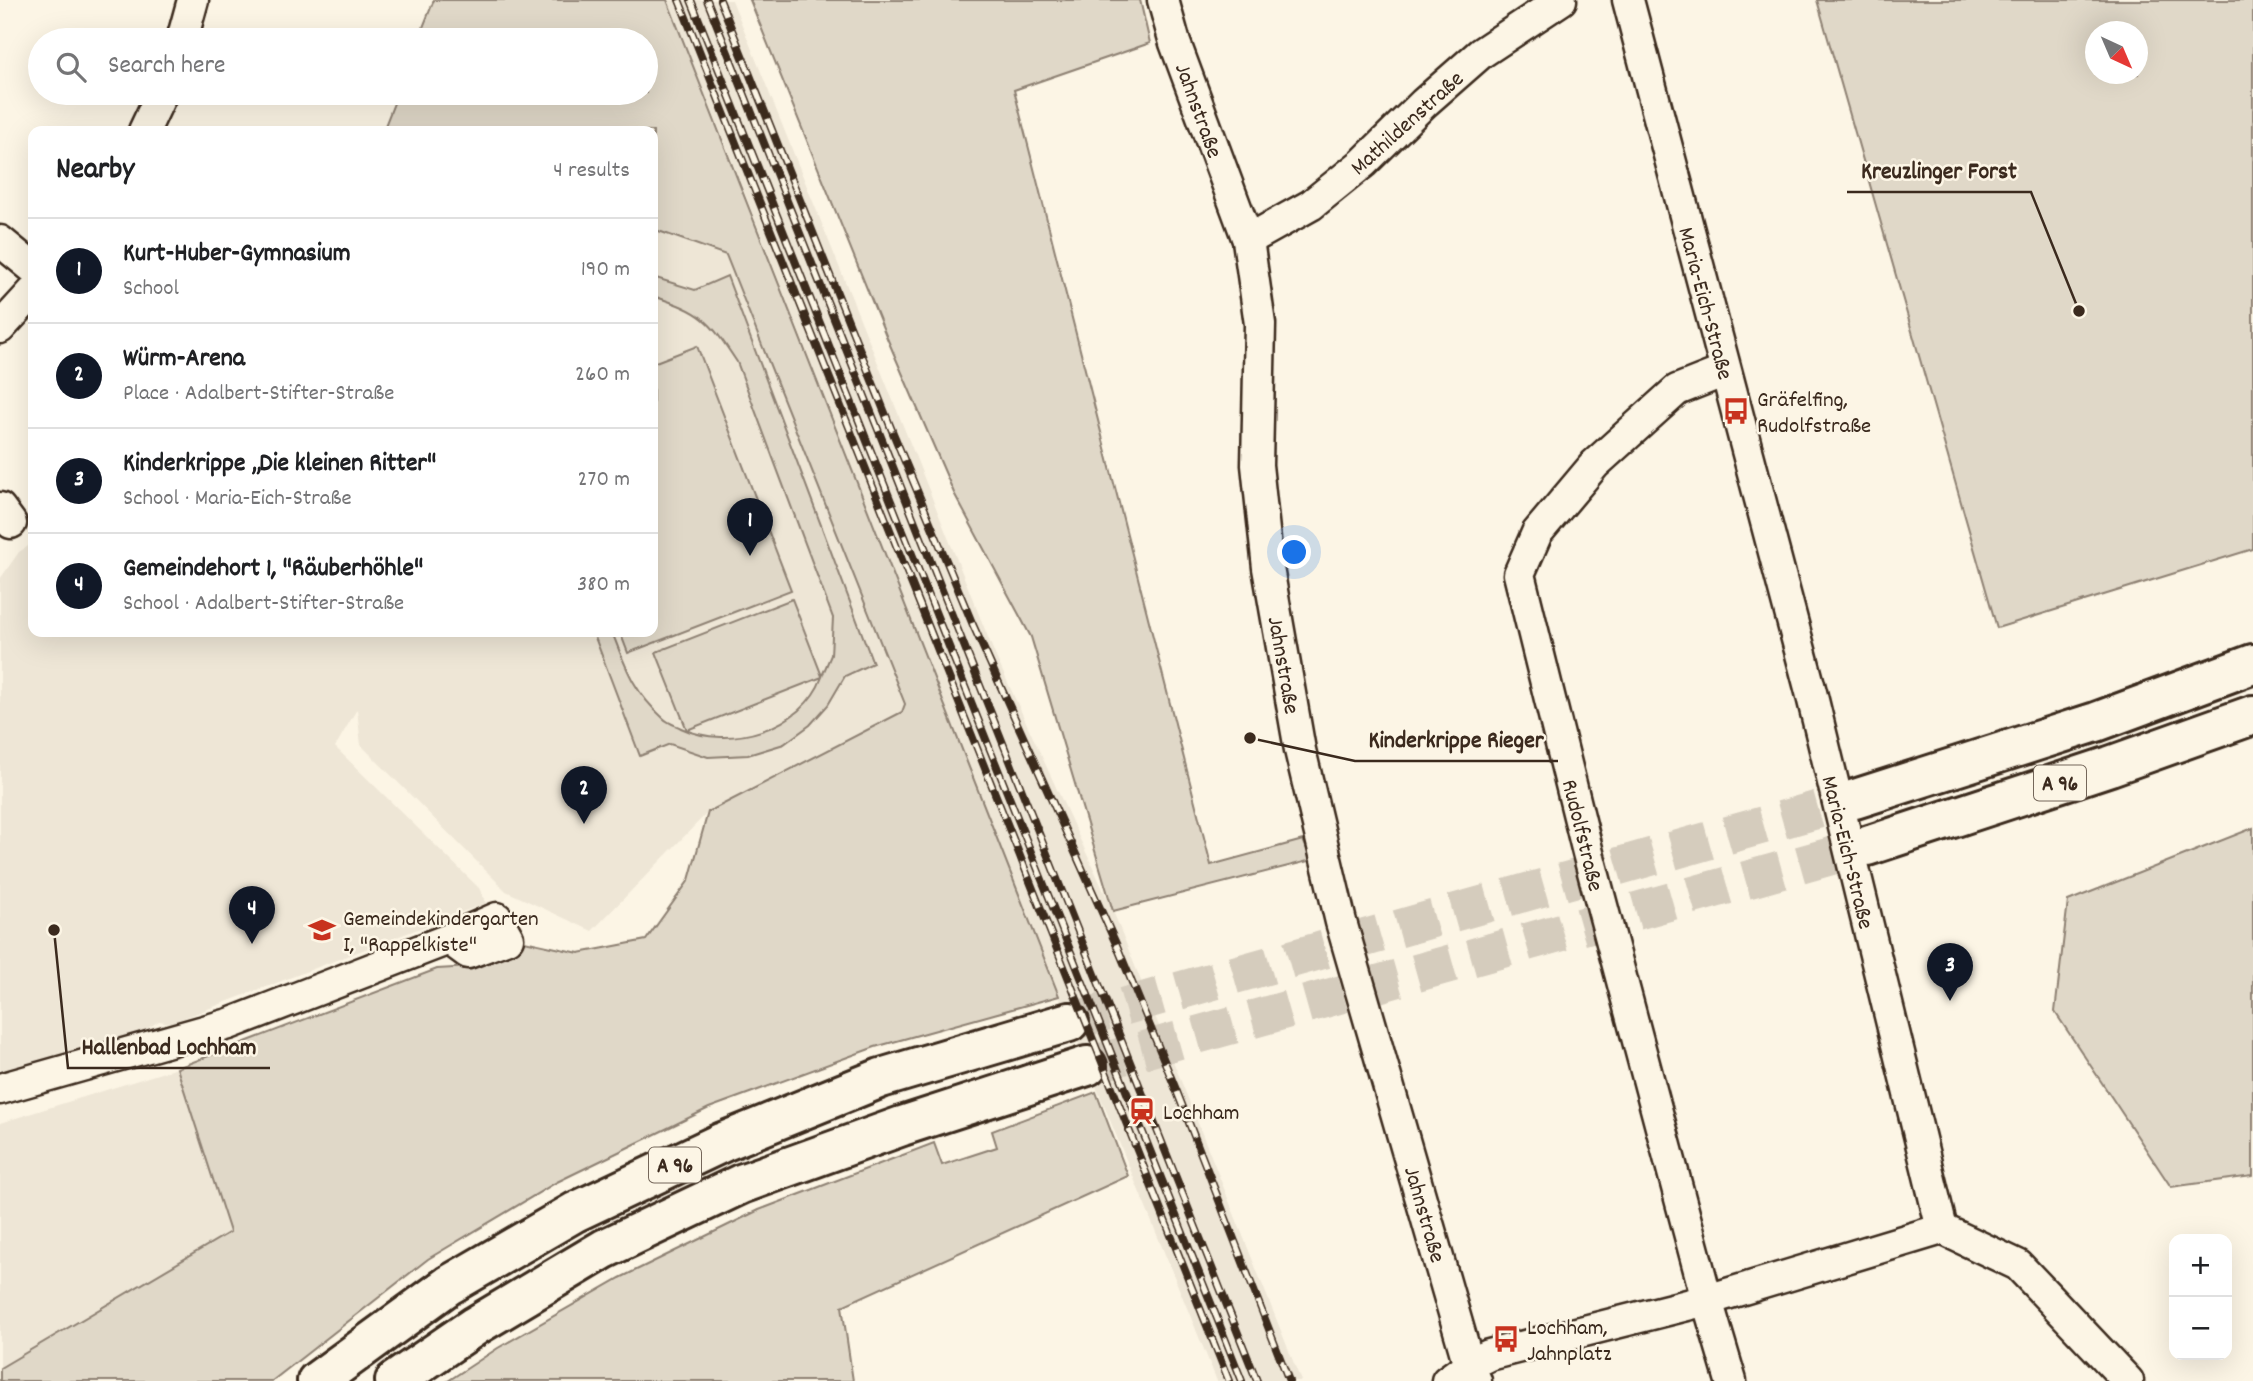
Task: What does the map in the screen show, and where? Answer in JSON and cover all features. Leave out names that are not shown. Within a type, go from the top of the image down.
[{"type":"highway","name":"A 96","points":[[1855,799],[2096,722],[2253,664]]},
{"type":"highway","name":"A 96","points":[[1867,846],[2110,766],[2253,715]]},
{"type":"highway","name":"A 96","points":[[317,1381],[449,1285],[575,1212],[723,1142],[881,1078],[1069,1022]]},
{"type":"highway","name":"A 96","points":[[395,1381],[475,1326],[604,1249],[741,1184],[902,1126],[1087,1066]]},
{"type":"street","points":[[185,28],[193,0]]},
{"type":"street","name":"Jahnstraße","points":[[1163,0],[1175,43],[1248,240],[1261,324],[1257,465],[1269,568],[1300,750],[1341,922],[1462,1377]]},
{"type":"street","name":"Mathildenstraße","points":[[1248,240],[1311,205],[1363,163],[1424,103],[1481,53],[1561,0]]},
{"type":"street","name":"Maria-Eich-Straße","points":[[1628,0],[1811,692],[1942,1229]]},
{"type":"street","points":[[146,126],[156,105]]},
{"type":"street","points":[[0,241],[28,264]]},
{"type":"street","points":[[0,328],[28,297]]},
{"type":"street","name":"Rudolfstraße","points":[[1725,371],[1677,390],[1595,464],[1536,533],[1519,574],[1588,853],[1731,1381]]},
{"type":"street","points":[[0,1089],[229,1024],[449,939]]},
{"type":"street","points":[[1462,1377],[1489,1355],[1707,1300],[1942,1229],[2018,1265],[2129,1381]]},
{"type":"shaded area","points":[[434,0],[667,0],[1059,996],[875,1047],[709,1108],[557,1182],[428,1259],[272,1381],[0,1381],[0,1368],[230,1232],[177,1068],[437,969],[471,967],[520,940],[579,953],[646,940],[689,880],[708,812],[902,712],[905,704],[726,255],[658,231],[658,126],[385,126],[393,105],[658,105],[658,28],[423,28]]},
{"type":"shaded area","points":[[667,0],[732,0],[996,657],[1113,911],[1301,1381],[1217,1381],[1059,996]]},
{"type":"shaded area","points":[[750,0],[1140,0],[1150,43],[1014,90],[1211,865],[1303,840],[1312,860],[1113,911],[1031,637],[954,493],[887,338]]},
{"type":"shaded area","points":[[1817,0],[2253,0],[2253,549],[1997,628]]},
{"type":"shaded area","points":[[658,231],[726,254],[905,704],[902,713],[708,812],[592,931],[506,891],[361,745],[357,709],[335,747],[479,888],[486,903],[171,1023],[159,1021],[132,1038],[0,1073],[0,579],[19,552],[28,546],[28,637],[658,637]]},
{"type":"shaded area","points":[[727,276],[873,663],[845,676],[828,705],[810,725],[784,744],[748,755],[708,757],[670,744],[640,756],[595,637],[614,637],[637,688],[665,720],[681,728],[700,735],[721,737],[742,736],[782,722],[799,710],[822,677],[687,730],[656,652],[792,599],[822,676],[831,655],[833,618],[737,362],[703,319],[683,307],[658,298],[658,279],[695,290]]},
{"type":"shaded area","points":[[697,346],[791,590],[628,653],[622,637],[658,637],[658,361]]},
{"type":"shaded area","points":[[2253,828],[2253,1176],[2171,1187],[2055,1012],[2068,901]]},
{"type":"shaded area","points":[[177,1068],[230,1232],[0,1368],[0,1123]]},
{"type":"shaded area","points":[[1096,1092],[1128,1176],[842,1306],[853,1381],[448,1381],[498,1348],[620,1278],[759,1210],[934,1143],[942,1165],[997,1147],[992,1131]]},
{"type":"tunnel","points":[[1069,1022],[1855,799]]},
{"type":"tunnel","points":[[1087,1066],[1867,846]]},
{"type":"railway","points":[[679,0],[1229,1381]]},
{"type":"railway","points":[[691,0],[1242,1381]]},
{"type":"railway","points":[[707,0],[1257,1381]]},
{"type":"railway","points":[[720,0],[893,433],[973,625],[1117,946],[1177,1092],[1289,1381]]},
{"type":"place","name":"Kreuzlinger Forst","points":[[2079,311]]},
{"type":"place","name":"Gräfelfing, Rudolfstraße","points":[[1736,411]]},
{"type":"place","name":"Kurt-Huber-Gymnasium","points":[[750,556]]},
{"type":"place","name":"Kinderkrippe Rieger","points":[[1250,738]]},
{"type":"place","name":"Würm-Arena","points":[[584,824]]},
{"type":"place","name":"Hallenbad Lochham","points":[[54,930]]},
{"type":"place","name":"Gemeindekindergarten I, \"Rappelkiste\"","points":[[322,930]]},
{"type":"place","name":"Gemeindehort 1, \"Räuberhöhle\"","points":[[252,944]]},
{"type":"place","name":"Kinderkrippe „Die kleinen Ritter\"","points":[[1950,1001]]},
{"type":"place","name":"Lochham","points":[[1142,1111]]},
{"type":"place","name":"Lochham, Jahnplatz","points":[[1506,1339]]}]
